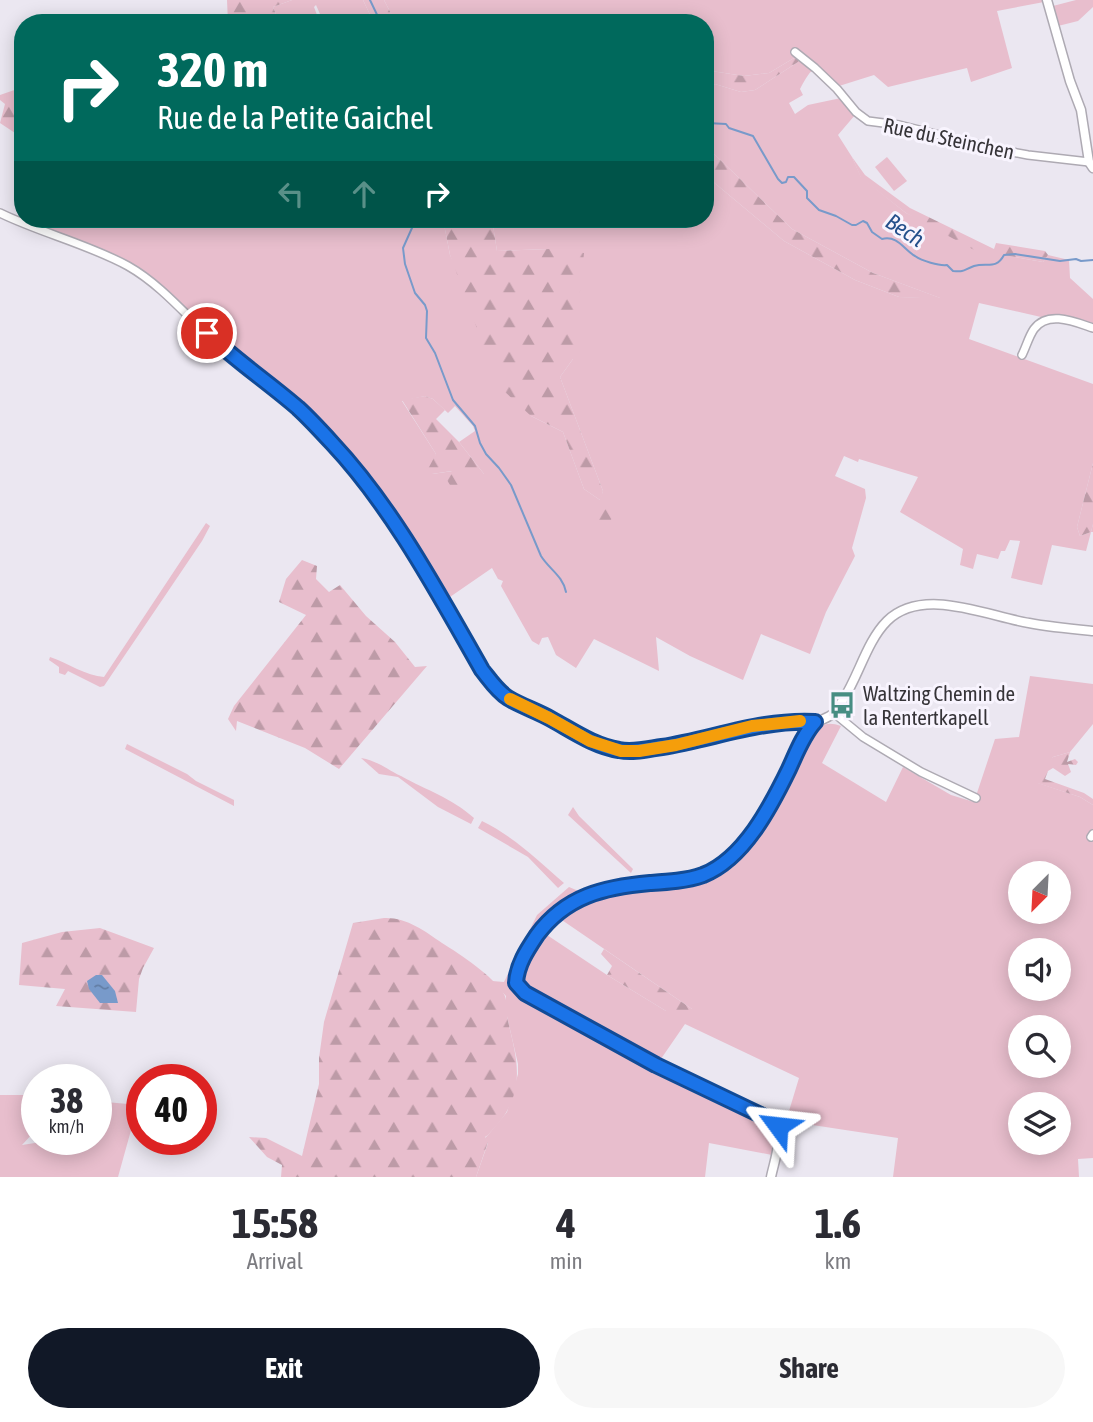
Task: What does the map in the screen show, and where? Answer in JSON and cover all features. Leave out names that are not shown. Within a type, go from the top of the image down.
[{"type":"street","points":[[1047,0],[1081,110],[1091,165]]},
{"type":"street","name":"Rue du Steinchen","points":[[795,52],[830,82],[856,112],[868,121],[899,125],[1017,153],[1091,165]]},
{"type":"street","points":[[37,228],[113,259],[142,275],[223,349],[299,409],[334,445],[377,499],[421,563],[482,670],[507,697],[590,741],[621,751],[676,745],[752,726],[796,721],[815,722]]},
{"type":"street","points":[[1023,355],[1033,329],[1043,321],[1064,319],[1093,328]]},
{"type":"street","points":[[771,1177],[778,1126],[656,1065],[525,993],[516,983],[520,964],[540,931],[567,905],[586,895],[703,875],[735,853],[767,812],[806,734],[815,722],[834,713],[852,686],[877,632],[902,610],[917,605],[950,605],[1030,623],[1093,631]]},
{"type":"street","points":[[834,713],[863,737],[921,772],[976,798]]},
{"type":"green space","points":[[227,0],[292,0],[273,7],[276,14],[228,14]]},
{"type":"green space","points":[[292,0],[363,0],[370,14],[320,14],[316,5],[314,7],[317,14],[276,14],[273,7]]},
{"type":"green space","points":[[363,0],[384,0],[391,14],[370,14]]},
{"type":"green space","points":[[384,0],[1043,0],[1044,2],[997,11],[1012,68],[971,82],[967,68],[888,87],[874,75],[839,86],[818,68],[810,73],[800,89],[803,95],[789,103],[795,114],[808,105],[841,98],[855,115],[838,135],[861,177],[906,213],[1004,255],[1043,262],[1048,255],[1069,260],[1070,278],[1093,299],[1093,325],[1065,316],[1041,317],[979,303],[969,339],[1093,384],[1093,463],[1077,527],[1080,536],[1091,532],[1086,551],[1052,545],[1042,585],[1011,578],[1020,541],[1010,540],[998,559],[977,554],[973,569],[960,565],[963,549],[900,512],[918,477],[844,456],[835,476],[865,489],[866,498],[852,548],[855,556],[826,612],[810,654],[761,634],[743,680],[656,637],[659,671],[594,639],[576,668],[556,655],[548,637],[542,638],[539,645],[532,641],[501,586],[503,581],[498,579],[492,568],[447,599],[423,558],[368,481],[338,445],[271,382],[265,386],[221,351],[141,278],[127,269],[29,228],[445,228],[450,255],[531,416],[563,432],[584,489],[600,500],[603,491],[560,377],[573,359],[549,249],[497,251],[493,228],[714,228],[714,183],[784,241],[855,280],[899,297],[940,298],[873,273],[792,229],[714,154],[714,85],[741,92],[755,90],[798,62],[798,59],[794,58],[769,73],[744,76],[714,71],[714,14],[391,14]],"holes":[[[425,396],[433,399],[448,413],[455,406],[473,426],[475,431],[459,442],[484,474],[453,471],[432,474],[436,454],[402,401]]]},
{"type":"green space","points":[[1076,0],[1093,0],[1093,7],[1078,21],[1054,27],[1049,7]]},
{"type":"green space","points":[[794,58],[799,59],[755,90],[741,92],[714,85],[714,71],[744,76],[769,73]]},
{"type":"green space","points":[[14,90],[14,132],[0,123],[5,104],[0,100],[0,95]]},
{"type":"green space","points":[[714,154],[792,229],[873,273],[943,299],[899,297],[855,280],[784,241],[714,183]]},
{"type":"green space","points":[[852,157],[865,175],[910,208],[994,249],[996,243],[1045,251],[1048,255],[1043,262],[1004,255],[1002,260],[987,257],[906,213],[861,178]]},
{"type":"green space","points":[[887,157],[907,181],[894,191],[875,167]]},
{"type":"green space","points":[[6,213],[14,216],[14,222],[3,218]]},
{"type":"green space","points":[[445,228],[493,228],[497,251],[549,249],[584,253],[573,359],[560,377],[603,491],[601,500],[611,505],[615,515],[606,526],[595,519],[595,507],[600,500],[584,489],[563,432],[531,416],[504,391],[486,353],[450,255]]},
{"type":"green space","points":[[425,396],[433,399],[445,410],[436,419],[459,442],[484,474],[481,486],[461,489],[450,485],[447,480],[452,471],[432,474],[428,469],[436,454],[402,400]]},
{"type":"green space","points":[[1093,463],[1093,524],[1091,532],[1080,536],[1077,527]]},
{"type":"green space","points":[[206,523],[210,526],[202,541],[104,686],[100,687],[68,671],[65,675],[59,673],[59,667],[49,660],[50,657],[84,672],[104,677]]},
{"type":"green space","points":[[302,560],[317,566],[316,579],[329,592],[340,585],[366,616],[395,642],[415,667],[427,666],[339,769],[305,748],[237,721],[236,731],[228,719],[234,706],[306,615],[279,602],[286,579]]},
{"type":"green space","points":[[1030,676],[1093,684],[1093,724],[1070,752],[1053,757],[1038,783],[1080,797],[1093,805],[1093,1158],[1078,1159],[1079,1177],[893,1177],[898,1138],[786,1121],[799,1078],[685,1024],[654,1069],[763,1120],[773,1136],[772,1155],[709,1143],[705,1177],[476,1177],[488,1143],[485,1138],[507,1112],[518,1074],[506,1012],[506,996],[492,981],[504,982],[537,915],[569,887],[581,892],[616,884],[684,875],[703,870],[719,861],[750,830],[777,791],[809,736],[824,725],[841,726],[822,763],[886,802],[903,767],[951,795],[974,802],[995,739],[1019,737]],"holes":[[[556,916],[692,1009],[666,1011],[541,931]]]},
{"type":"green space","points":[[127,744],[234,800],[234,806],[125,749]]},
{"type":"green space","points":[[1070,752],[1067,762],[1075,759],[1078,762],[1076,765],[1068,764],[1071,772],[1065,776],[1053,768],[1048,771],[1045,779],[1084,793],[1093,799],[1093,805],[1080,797],[1037,783],[1036,777],[1053,757]]},
{"type":"green space","points":[[361,758],[377,763],[456,805],[474,818],[471,824],[438,807],[398,777],[379,774]]},
{"type":"green space","points":[[573,807],[633,869],[631,873],[568,815]]},
{"type":"green space","points":[[482,821],[515,841],[564,883],[558,888],[528,857],[478,828]]},
{"type":"green space","points":[[384,918],[408,922],[429,934],[476,966],[499,987],[506,1000],[517,1065],[513,1098],[504,1116],[485,1137],[488,1142],[476,1177],[281,1177],[282,1165],[267,1157],[249,1137],[266,1138],[302,1156],[319,1084],[324,1022],[353,923]]},
{"type":"green space","points":[[100,928],[154,948],[139,979],[136,1012],[56,1006],[65,989],[19,985],[22,943],[62,932]]},
{"type":"green space","points":[[604,949],[693,1009],[687,1016],[666,1011],[607,975],[612,966],[601,954]]},
{"type":"green space","points":[[0,1095],[21,1095],[21,1155],[112,1155],[112,1103],[126,1104],[126,1148],[118,1177],[0,1177]]},
{"type":"water","points":[[96,975],[102,975],[115,991],[118,1003],[100,1003],[89,989],[87,981]]},
{"type":"waterway","name":"Bech","points":[[370,0],[377,14]]},
{"type":"waterway","name":"Bech","points":[[714,123],[726,124],[729,128],[753,136],[778,179],[782,183],[786,182],[788,177],[794,177],[807,191],[807,198],[819,210],[852,225],[863,221],[882,239],[892,239],[918,258],[947,265],[953,271],[994,264],[1004,255],[1015,254],[1060,261],[1093,260]]},
{"type":"waterway","points":[[412,228],[403,248],[405,264],[415,293],[427,311],[426,338],[435,353],[453,400],[475,426],[486,454],[511,485],[541,556],[559,577],[566,592]]},
{"type":"slow traffic","points":[[510,699],[590,741],[621,751],[676,745],[752,726],[800,721]]},
{"type":"place","name":"Waltzing Chemin de la Rentertkapell","points":[[842,705]]},
{"type":"route","points":[[207,333],[223,349],[299,409],[334,445],[377,499],[421,563],[482,670],[507,697],[590,741],[621,751],[676,745],[752,726],[796,721],[815,722],[806,734],[767,812],[735,853],[703,875],[678,881],[604,890],[586,895],[567,905],[540,931],[516,974],[516,983],[525,993],[656,1065],[769,1119],[778,1126]]}]
